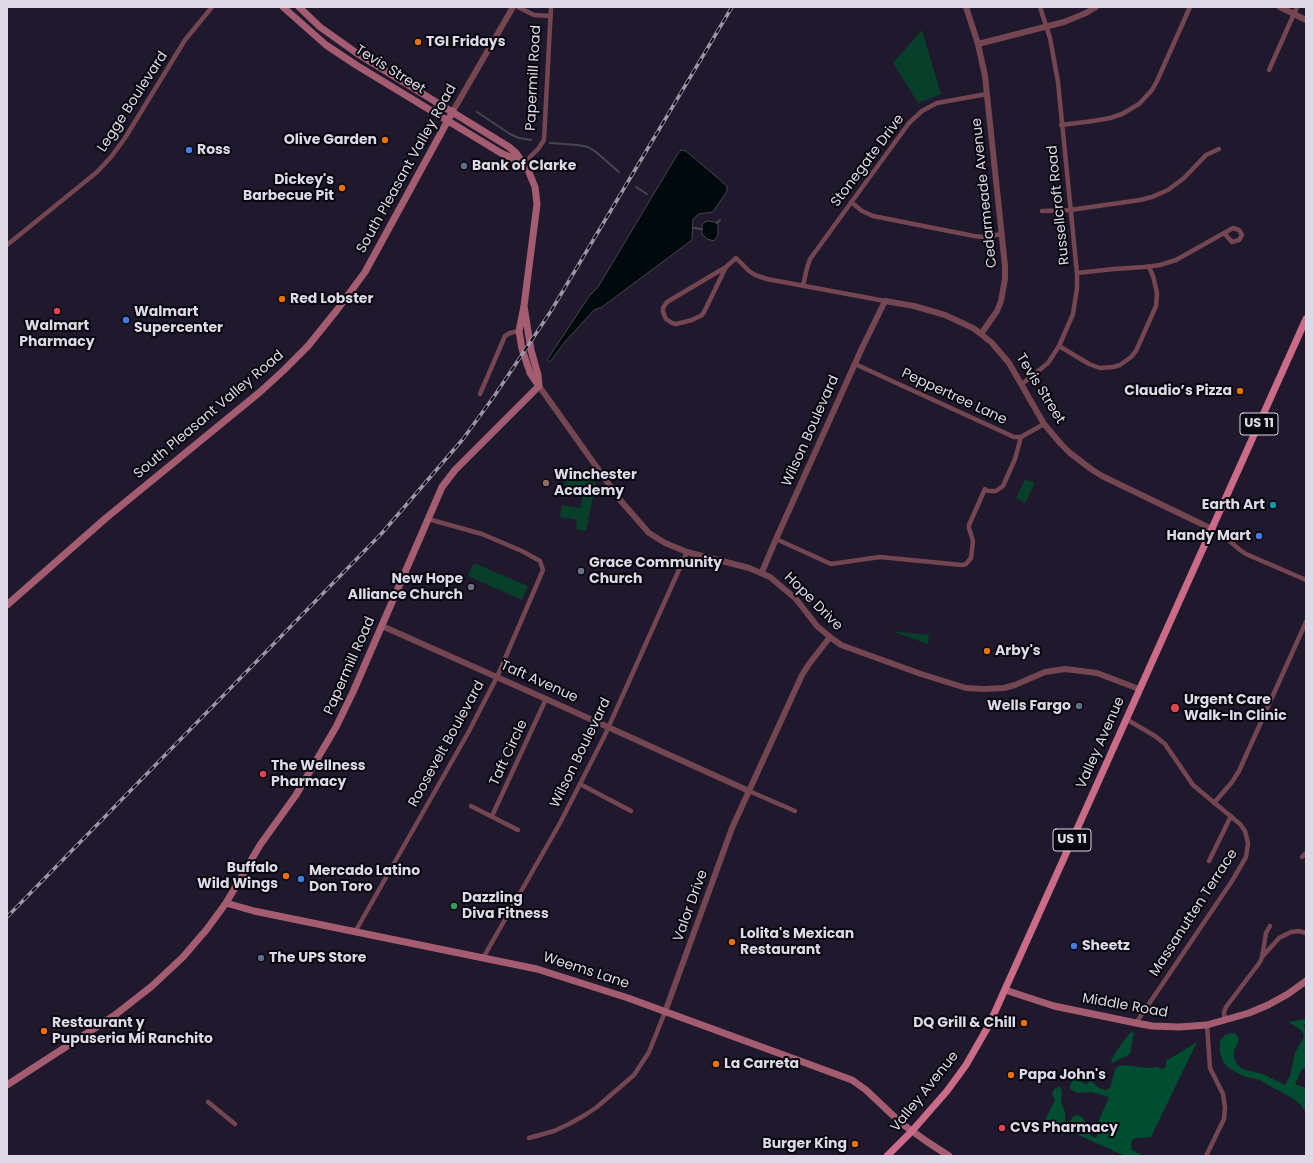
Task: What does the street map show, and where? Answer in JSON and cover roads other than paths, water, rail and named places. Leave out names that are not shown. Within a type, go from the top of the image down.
[{"type":"main road","name":"Tevis Street","points":[[283,7],[309,31],[338,54],[380,81],[501,153],[523,164]]},
{"type":"main road","name":"Tevis Street","points":[[299,7],[325,30],[358,54],[509,147],[516,153],[523,164]]},
{"type":"main road","name":"South Pleasant Valley Road","points":[[7,605],[112,513],[266,387],[308,346],[365,272],[447,120],[453,112]]},
{"type":"main road","points":[[523,164],[534,182],[537,204],[524,306],[519,331],[522,349],[530,373],[539,386]]},
{"type":"main road","points":[[524,306],[531,350],[538,375],[539,386]]},
{"type":"main road","name":"Valley Avenue","points":[[887,1156],[912,1131],[947,1091],[966,1065],[989,1025],[1306,319]]},
{"type":"main road","name":"Papermill Road","points":[[7,1085],[115,1016],[152,986],[183,957],[207,929],[226,903],[260,845],[289,807],[331,737],[354,692],[442,487],[448,478],[539,386]]},
{"type":"main road","name":"Weems Lane","points":[[226,903],[254,911],[537,969],[665,1012],[852,1080],[866,1090],[895,1119],[949,1156]]},
{"type":"main road","name":"Middle Road","points":[[1005,990],[1054,1006],[1136,1023],[1165,1027],[1207,1025],[1225,1021],[1268,1005],[1288,994],[1306,981]]},
{"type":"street","name":"Legge Boulevard","points":[[7,245],[97,172],[111,157],[125,138],[185,40],[212,7]]},
{"type":"street","name":"South Pleasant Valley Road","points":[[453,112],[514,7]]},
{"type":"street","points":[[518,7],[534,15],[551,16]]},
{"type":"street","name":"Papermill Road","points":[[523,164],[544,140],[551,7]]},
{"type":"street","name":"Cedarmeade Avenue","points":[[966,7],[978,44],[988,94],[1005,266],[1004,290],[997,311],[981,334]]},
{"type":"street","name":"Russellcroft Road","points":[[1022,384],[1048,363],[1059,346],[1073,314],[1077,288],[1077,272],[1057,74],[1047,26],[1040,7]]},
{"type":"street","points":[[978,44],[1075,18],[1096,7]]},
{"type":"street","points":[[1062,125],[1110,118],[1122,114],[1139,104],[1157,81],[1190,7]]},
{"type":"street","points":[[1280,7],[1306,20]]},
{"type":"street","points":[[1269,70],[1297,7]]},
{"type":"street","name":"Stonegate Drive","points":[[803,286],[810,259],[909,123],[922,111],[938,103],[947,100],[988,94]]},
{"type":"street","points":[[1042,211],[1070,210],[1140,200],[1168,190],[1184,178],[1206,156],[1219,149]]},
{"type":"street","points":[[851,202],[862,211],[873,216],[974,236],[983,237],[1002,234]]},
{"type":"street","points":[[1077,272],[1114,268],[1149,267],[1176,260],[1224,233]]},
{"type":"street","name":"Tevis Street","points":[[726,267],[736,258],[743,266],[755,275],[767,279],[914,306],[945,315],[956,320],[981,334],[1001,352],[1022,384],[1044,424],[1061,444],[1091,469],[1225,537],[1246,554],[1306,580]]},
{"type":"street","points":[[726,267],[702,315],[692,320],[676,324],[666,319],[663,308],[667,302],[726,267]]},
{"type":"street","points":[[1059,346],[1089,364],[1100,368],[1113,368],[1132,357],[1156,306],[1157,293],[1149,267]]},
{"type":"street","name":"Wilson Boulevard","points":[[762,572],[855,364],[885,301]]},
{"type":"street","points":[[480,394],[505,336],[519,331]]},
{"type":"street","name":"Peppertree Lane","points":[[855,364],[1014,437],[1021,437],[1044,424]]},
{"type":"street","name":"Hope Drive","points":[[539,386],[620,500],[637,522],[649,533],[665,543],[687,552],[762,572],[776,581],[796,599],[817,626],[830,637],[848,648],[966,688],[1004,688],[1046,672],[1065,669],[1098,673],[1139,690]]},
{"type":"street","points":[[776,539],[831,564],[880,557],[962,565],[966,564],[971,558],[973,541],[969,526],[981,496],[985,489],[996,492],[1003,486],[1015,459],[1021,437]]},
{"type":"street","name":"Roosevelt Boulevard","points":[[355,932],[461,747],[497,677],[542,574],[543,568],[541,562],[537,558],[486,536],[428,519]]},
{"type":"street","name":"Wilson Boulevard","points":[[483,958],[580,784],[608,727],[687,552]]},
{"type":"street","points":[[1214,803],[1232,782],[1242,764],[1306,622]]},
{"type":"street","name":"Taft Avenue","points":[[382,626],[546,698],[795,811]]},
{"type":"street","name":"Valor Drive","points":[[529,1138],[554,1131],[580,1118],[597,1107],[634,1075],[644,1062],[665,1012],[727,839],[802,675],[830,637]]},
{"type":"street","name":"Taft Circle","points":[[492,816],[546,698]]},
{"type":"street","name":"Massanutten Terrace","points":[[1126,719],[1155,736],[1162,742],[1193,785],[1240,824],[1245,831],[1248,843],[1246,857],[1208,918],[1166,977],[1136,1023]]},
{"type":"street","points":[[580,784],[631,811]]},
{"type":"street","points":[[471,806],[518,830]]},
{"type":"street","points":[[1209,861],[1231,816]]},
{"type":"street","points":[[1262,957],[1266,933],[1270,926]]},
{"type":"street","points":[[1225,1021],[1224,1012],[1226,1007],[1257,967],[1262,957],[1279,938],[1291,932],[1299,931],[1306,933]]},
{"type":"street","points":[[1206,1156],[1224,1119],[1226,1108],[1223,1094],[1210,1068],[1207,1025]]},
{"type":"street","points":[[208,1102],[235,1124]]},
{"type":"waterway","points":[[477,112],[510,134],[519,138],[531,140]]},
{"type":"waterway","points":[[550,143],[588,147],[619,172]]},
{"type":"waterway","points":[[636,187],[647,194]]},
{"type":"waterway","points":[[717,223],[720,220]]},
{"type":"waterway","points":[[693,228],[702,229]]},
{"type":"railway","points":[[7,917],[382,533],[463,439],[495,395],[551,311],[732,7]]},
{"type":"place","name":"TGI Fridays","points":[[418,42]]},
{"type":"place","name":"Olive Garden","points":[[385,140]]},
{"type":"place","name":"Ross","points":[[189,150]]},
{"type":"place","name":"Bank of Clarke","points":[[464,166]]},
{"type":"place","name":"Dickey's Barbecue Pit","points":[[342,188]]},
{"type":"place","name":"Red Lobster","points":[[282,299]]},
{"type":"place","name":"Walmart Pharmacy","points":[[57,311]]},
{"type":"place","name":"Walmart Supercenter","points":[[126,320]]},
{"type":"place","name":"Claudio’s Pizza","points":[[1240,391]]},
{"type":"place","name":"Winchester Academy","points":[[546,483]]},
{"type":"place","name":"Earth Art","points":[[1273,505]]},
{"type":"place","name":"Handy Mart","points":[[1259,536]]},
{"type":"place","name":"Grace Community Church","points":[[581,571]]},
{"type":"place","name":"New Hope Alliance Church","points":[[471,587]]},
{"type":"place","name":"Arby's","points":[[987,651]]},
{"type":"place","name":"Wells Fargo","points":[[1079,706]]},
{"type":"place","name":"Urgent Care Walk-In Clinic","points":[[1175,708]]},
{"type":"place","name":"The Wellness Pharmacy","points":[[263,774]]},
{"type":"place","name":"Buffalo Wild Wings","points":[[286,876]]},
{"type":"place","name":"Mercado Latino Don Toro","points":[[301,879]]},
{"type":"place","name":"Dazzling Diva Fitness","points":[[454,906]]},
{"type":"place","name":"Lolita's Mexican Restaurant","points":[[732,942]]},
{"type":"place","name":"Sheetz","points":[[1074,946]]},
{"type":"place","name":"The UPS Store","points":[[261,958]]},
{"type":"place","name":"DQ Grill & Chill","points":[[1024,1023]]},
{"type":"place","name":"Restaurant y Pupuseria Mi Ranchito","points":[[44,1031]]},
{"type":"place","name":"La Carreta","points":[[716,1064]]},
{"type":"place","name":"Papa John's","points":[[1011,1075]]},
{"type":"place","name":"CVS Pharmacy","points":[[1002,1128]]},
{"type":"place","name":"Burger King","points":[[855,1144]]}]
